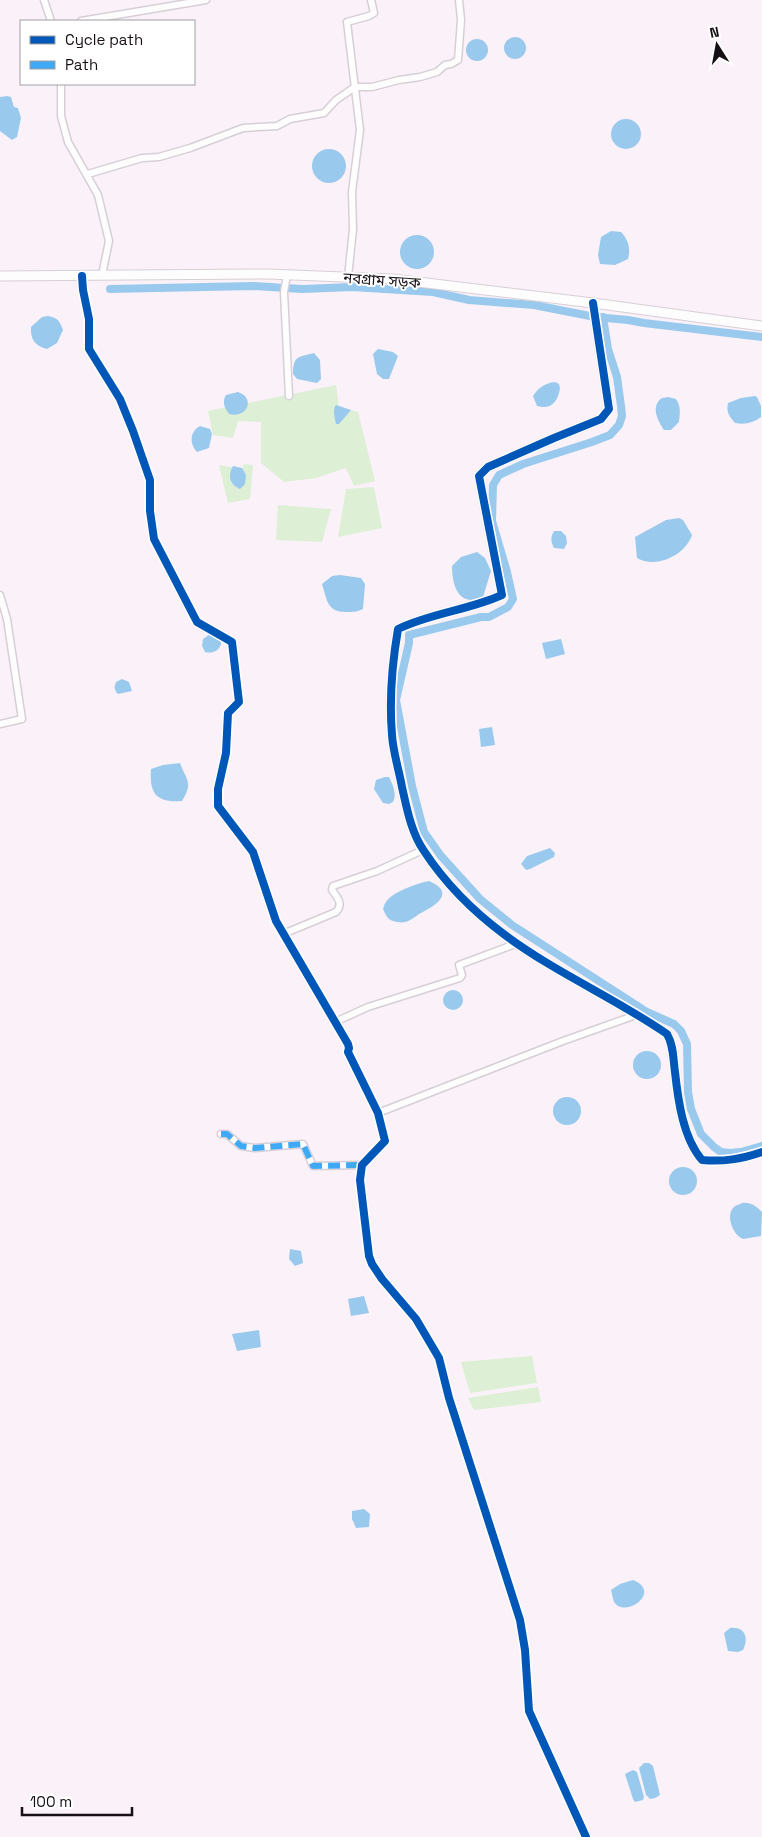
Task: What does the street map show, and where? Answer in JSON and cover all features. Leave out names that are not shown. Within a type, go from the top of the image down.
[{"type":"street","points":[[44,0],[52,20]]},
{"type":"street","points":[[87,20],[206,0]]},
{"type":"street","points":[[348,277],[354,229],[352,192],[360,130],[347,22],[374,13],[371,0]]},
{"type":"street","points":[[88,174],[142,158],[159,157],[190,148],[243,128],[277,126],[290,119],[324,113],[336,100],[355,88],[420,78],[437,72],[458,60],[460,0]]},
{"type":"street","points":[[61,85],[60,116],[68,142],[88,174],[98,195],[109,241],[102,276]]},
{"type":"street","name":"নবগ্রাম সড়ক","points":[[0,276],[348,277],[393,280],[762,326]]},
{"type":"street","points":[[82,276],[88,319],[89,349],[120,399],[150,480],[150,511],[154,539],[197,622],[232,642],[239,702],[228,713],[226,753],[218,789],[218,806],[253,852],[276,921],[336,1022],[349,1047],[348,1052],[378,1113],[385,1141],[362,1166],[360,1180],[361,1198],[372,1264],[416,1319],[439,1358],[448,1398],[520,1620],[525,1650],[529,1711],[586,1837]]},
{"type":"street","points":[[286,278],[284,292],[289,396]]},
{"type":"street","points":[[593,305],[609,409],[601,419],[488,468],[479,476],[502,595],[482,604],[414,621],[398,629],[391,677],[392,736],[408,818],[423,850],[453,888],[475,911],[506,936],[585,986],[667,1034],[671,1042],[676,1081],[686,1127],[702,1160],[720,1162],[762,1152]]},
{"type":"street","points":[[0,595],[7,619],[22,719],[0,724]]},
{"type":"street","points":[[283,934],[336,912],[340,903],[332,890],[333,886],[376,871],[423,850]]},
{"type":"street","points":[[336,1022],[368,1006],[460,978],[462,975],[459,965],[518,943]]},
{"type":"street","points":[[378,1113],[636,1015]]},
{"type":"street","points":[[221,1134],[227,1134],[241,1146],[255,1148],[303,1144],[313,1166],[362,1166]]},
{"type":"green space","points":[[336,385],[339,407],[358,412],[375,481],[354,486],[346,468],[316,478],[284,482],[261,463],[261,422],[238,421],[233,438],[213,435],[208,411]]},
{"type":"green space","points":[[244,464],[253,465],[250,499],[228,503],[219,465],[242,469]]},
{"type":"green space","points":[[374,487],[382,528],[338,537],[346,489]]},
{"type":"green space","points":[[278,505],[331,509],[322,542],[276,540]]},
{"type":"green space","points":[[532,1356],[537,1383],[470,1393],[461,1362]]},
{"type":"green space","points":[[538,1387],[541,1402],[474,1410],[468,1398]]},
{"type":"water","points":[[515,37],[523,40],[526,48],[523,56],[515,59],[507,56],[504,48],[507,40]]},
{"type":"water","points":[[477,39],[485,42],[488,50],[485,58],[477,61],[469,58],[466,50],[469,42]]},
{"type":"water","points":[[0,97],[11,97],[14,107],[18,108],[21,118],[17,137],[12,140],[0,131]]},
{"type":"water","points":[[626,119],[637,123],[641,134],[637,145],[626,149],[615,145],[611,134],[615,123]]},
{"type":"water","points":[[329,149],[336,150],[341,154],[345,159],[345,173],[341,178],[336,182],[329,183],[322,182],[317,178],[313,173],[312,166],[313,159],[317,154],[322,150]]},
{"type":"water","points":[[611,231],[621,232],[625,238],[629,248],[628,259],[615,265],[600,264],[598,255],[601,237]]},
{"type":"water","points":[[417,235],[429,240],[434,252],[429,264],[417,269],[405,264],[400,252],[405,240]]},
{"type":"water","points":[[48,316],[58,320],[63,330],[57,343],[47,349],[39,346],[34,341],[31,335],[31,327],[42,317]]},
{"type":"water","points":[[378,349],[393,352],[398,356],[389,379],[383,379],[377,374],[373,354]]},
{"type":"water","points":[[314,353],[320,360],[321,379],[317,383],[297,379],[293,374],[295,360]]},
{"type":"water","points":[[555,382],[559,384],[560,388],[556,401],[550,406],[537,406],[533,396],[535,393],[545,385]]},
{"type":"water","points":[[238,392],[247,399],[247,407],[241,414],[229,414],[224,404],[226,395]]},
{"type":"water","points":[[755,396],[761,406],[761,417],[749,423],[735,423],[728,414],[728,403],[741,398]]},
{"type":"water","points":[[662,398],[676,399],[679,404],[679,422],[671,430],[664,430],[656,414],[656,405]]},
{"type":"water","points":[[336,405],[351,410],[339,424],[336,424],[334,409]]},
{"type":"water","points":[[200,426],[210,429],[212,434],[209,448],[197,452],[194,449],[192,438],[194,431]]},
{"type":"water","points":[[233,466],[242,468],[246,475],[245,484],[240,489],[230,480]]},
{"type":"water","points":[[679,518],[683,520],[692,535],[683,549],[669,558],[660,561],[644,561],[637,558],[635,537],[666,520]]},
{"type":"water","points":[[554,531],[561,531],[566,536],[567,543],[564,549],[554,548],[551,540]]},
{"type":"water","points":[[477,552],[485,558],[491,571],[483,597],[473,600],[466,599],[458,593],[452,566],[461,557]]},
{"type":"water","points":[[340,575],[361,578],[365,584],[363,609],[353,612],[335,610],[331,607],[322,584],[332,576]]},
{"type":"water","points":[[210,634],[221,638],[221,644],[219,648],[210,653],[205,652],[202,646],[203,639]]},
{"type":"water","points":[[561,639],[565,654],[546,659],[542,643]]},
{"type":"water","points":[[122,679],[129,682],[132,691],[117,693],[115,688],[116,682]]},
{"type":"water","points":[[492,727],[495,745],[481,747],[479,729]]},
{"type":"water","points":[[180,763],[188,781],[188,789],[182,801],[166,800],[156,795],[151,785],[151,769]]},
{"type":"water","points":[[389,777],[395,793],[393,802],[389,804],[383,803],[374,789],[376,780]]},
{"type":"water","points":[[550,848],[555,853],[554,857],[526,870],[521,864],[527,856]]},
{"type":"water","points":[[429,881],[442,890],[442,895],[437,903],[411,920],[396,922],[388,918],[383,909],[389,898],[406,889]]},
{"type":"water","points":[[453,990],[460,993],[463,1000],[460,1007],[453,1010],[446,1007],[443,1000],[446,993]]},
{"type":"water","points":[[647,1051],[657,1055],[661,1065],[657,1075],[647,1079],[637,1075],[633,1065],[637,1055]]},
{"type":"water","points":[[567,1097],[577,1101],[581,1111],[577,1121],[567,1125],[557,1121],[553,1111],[557,1101]]},
{"type":"water","points":[[683,1167],[693,1171],[697,1181],[693,1191],[683,1195],[673,1191],[669,1181],[673,1171]]},
{"type":"water","points":[[742,1203],[753,1205],[762,1212],[761,1236],[743,1239],[733,1229],[730,1220],[731,1211]]},
{"type":"water","points":[[290,1249],[301,1251],[303,1263],[295,1266],[289,1259]]},
{"type":"water","points":[[364,1296],[369,1313],[351,1316],[348,1299]]},
{"type":"water","points":[[259,1330],[261,1347],[237,1351],[232,1334]]},
{"type":"water","points":[[364,1509],[370,1514],[369,1527],[356,1528],[352,1519],[352,1511]]},
{"type":"water","points":[[633,1580],[641,1585],[644,1591],[643,1597],[633,1606],[619,1606],[614,1602],[611,1590],[620,1584]]},
{"type":"water","points":[[730,1628],[739,1629],[744,1634],[746,1641],[743,1650],[738,1652],[728,1651],[724,1633]]},
{"type":"water","points":[[644,1763],[649,1763],[653,1766],[660,1795],[655,1798],[650,1799],[646,1795],[639,1768]]},
{"type":"water","points":[[633,1770],[637,1772],[644,1797],[643,1800],[635,1802],[625,1774]]},
{"type":"waterway","points":[[110,289],[253,286],[302,289],[352,287],[433,292],[469,300],[534,305],[595,317],[762,337]]},
{"type":"waterway","points":[[603,317],[608,349],[617,377],[622,416],[619,425],[610,435],[523,464],[499,475],[493,485],[492,521],[513,599],[508,607],[489,617],[481,617],[409,635],[409,643],[396,700],[412,786],[424,832],[441,856],[480,899],[512,925],[647,1012],[674,1024],[681,1031],[687,1044],[688,1092],[691,1109],[701,1134],[721,1152],[741,1152],[762,1146]]},
{"type":"marked path","points":[[221,1134],[227,1134],[241,1146],[255,1148],[303,1144],[313,1166],[362,1165]]},
{"type":"cycle path","points":[[82,276],[89,319],[89,349],[120,399],[150,480],[150,511],[154,539],[197,622],[232,642],[239,702],[228,713],[226,753],[218,789],[218,806],[253,852],[276,921],[348,1044],[348,1052],[378,1113],[385,1141],[362,1165],[360,1180],[369,1256],[382,1279],[416,1319],[439,1358],[449,1398],[520,1620],[525,1650],[529,1711],[586,1837]]},
{"type":"cycle path","points":[[593,303],[609,409],[601,419],[488,467],[479,476],[502,595],[398,629],[391,695],[391,722],[395,754],[408,812],[416,836],[432,863],[471,907],[524,949],[667,1034],[672,1048],[682,1118],[690,1141],[702,1160],[718,1161],[762,1152]]}]
